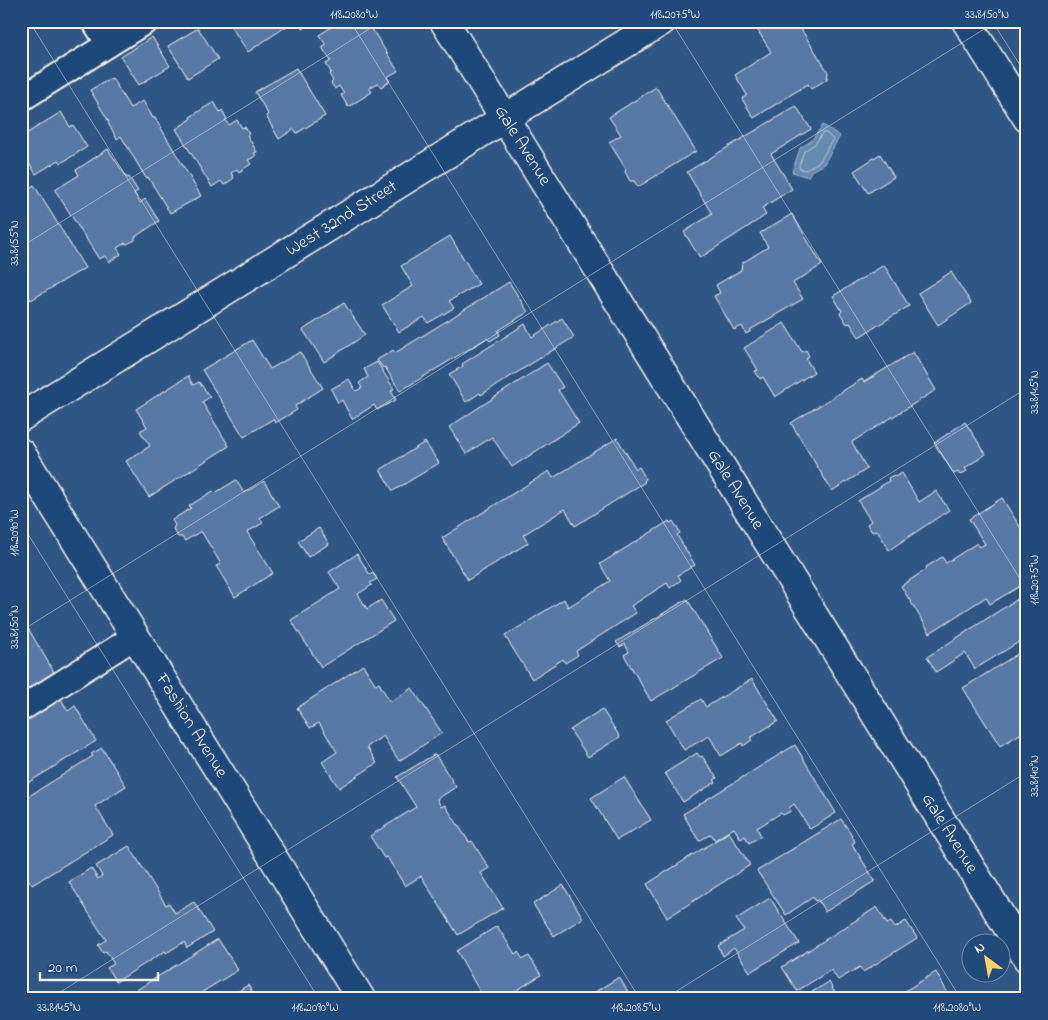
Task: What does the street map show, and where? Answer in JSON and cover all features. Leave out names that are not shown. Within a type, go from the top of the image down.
[{"type":"main road","name":"Gale Avenue","points":[[444,21],[1027,958]]},
{"type":"main road","name":"West 32nd Street","points":[[21,418],[662,21]]},
{"type":"main road","points":[[966,21],[1027,118]]},
{"type":"main road","name":"Fashion Avenue","points":[[21,453],[361,999]]},
{"type":"lane","points":[[94,21],[109,44]]},
{"type":"lane","points":[[21,99],[146,21]]},
{"type":"lane","points":[[21,709],[136,636]]},
{"type":"water","points":[[823,125],[840,136],[824,164],[811,171],[808,177],[792,172],[800,148],[811,141]]},
{"type":"building","points":[[288,21],[290,24],[248,52],[228,22]]},
{"type":"building","points":[[298,21],[316,21],[303,29]]},
{"type":"building","points":[[341,21],[367,21],[398,71],[387,77],[390,81],[381,87],[378,83],[369,88],[372,92],[348,107],[341,95],[344,94],[339,86],[335,89],[331,83],[333,81],[329,74],[331,72],[326,64],[331,61],[323,49],[326,45],[319,35]]},
{"type":"building","points":[[752,21],[796,21],[828,72],[827,79],[811,89],[808,84],[754,118],[742,99],[747,95],[735,75],[771,52]]},
{"type":"building","points":[[198,28],[218,59],[188,78],[168,46]]},
{"type":"building","points":[[152,37],[170,66],[139,85],[121,57]]},
{"type":"building","points":[[21,57],[26,64],[21,67]]},
{"type":"building","points":[[296,68],[325,116],[297,133],[294,129],[279,139],[266,116],[268,114],[255,92]]},
{"type":"building","points":[[112,78],[130,108],[143,101],[201,196],[170,213],[121,136],[117,139],[90,90]]},
{"type":"building","points":[[656,87],[696,151],[638,187],[634,181],[630,181],[625,172],[626,169],[609,142],[621,135],[609,117]]},
{"type":"building","points":[[214,102],[220,112],[222,110],[227,119],[225,120],[229,125],[237,120],[242,128],[245,127],[249,134],[247,135],[257,152],[254,153],[256,156],[248,160],[251,164],[239,172],[237,169],[231,173],[234,178],[224,185],[221,181],[212,187],[176,129],[191,119],[190,117]]},
{"type":"building","points":[[796,106],[811,129],[771,154],[792,189],[762,208],[766,215],[700,258],[684,232],[712,214],[687,172]]},
{"type":"building","points":[[61,112],[70,127],[73,125],[87,147],[61,163],[59,160],[36,174],[21,150],[21,137]]},
{"type":"building","points":[[108,149],[138,191],[134,193],[140,203],[145,199],[159,221],[135,237],[135,240],[117,248],[121,254],[109,262],[105,256],[99,259],[55,190],[79,175],[76,170]]},
{"type":"building","points":[[880,154],[894,177],[868,193],[854,171]]},
{"type":"building","points":[[34,185],[85,268],[31,300],[27,293],[21,297],[21,193]]},
{"type":"building","points":[[792,214],[822,265],[793,283],[803,299],[746,334],[742,326],[734,330],[714,296],[720,293],[716,285],[741,270],[742,263],[768,247],[760,233]]},
{"type":"building","points":[[450,236],[479,284],[449,301],[454,308],[428,323],[424,317],[399,332],[382,305],[413,286],[401,266]]},
{"type":"building","points":[[884,265],[909,306],[859,337],[850,323],[847,324],[840,313],[842,311],[833,296]]},
{"type":"building","points":[[951,272],[971,303],[938,325],[918,293]]},
{"type":"building","points":[[509,282],[528,312],[498,331],[500,335],[490,341],[487,338],[400,391],[385,367],[383,368],[377,360],[393,350],[395,353]]},
{"type":"building","points":[[344,303],[365,335],[324,362],[303,330]]},
{"type":"building","points":[[562,318],[574,337],[481,395],[480,393],[466,402],[449,374],[525,324],[532,337]]},
{"type":"building","points":[[784,323],[802,352],[806,350],[809,356],[806,359],[814,372],[775,397],[763,377],[760,379],[755,371],[758,370],[744,348]]},
{"type":"building","points":[[252,340],[270,369],[300,352],[323,388],[295,406],[297,410],[275,423],[273,419],[244,437],[202,370]]},
{"type":"building","points":[[913,352],[936,390],[852,442],[867,469],[832,491],[791,423],[862,379],[864,382]]},
{"type":"building","points":[[377,362],[394,389],[391,391],[396,400],[377,410],[374,405],[352,419],[342,400],[338,403],[331,389],[349,379],[356,391],[362,388],[359,383],[368,377],[364,369]]},
{"type":"building","points":[[547,363],[563,387],[558,390],[579,423],[512,467],[492,437],[466,454],[449,427]]},
{"type":"building","points":[[188,376],[193,385],[199,382],[210,397],[202,402],[229,446],[149,497],[126,461],[150,446],[140,431],[147,427],[136,409]]},
{"type":"building","points":[[965,422],[986,454],[965,468],[967,471],[960,475],[958,472],[954,474],[934,443]]},
{"type":"building","points":[[617,438],[636,469],[639,467],[646,479],[645,482],[575,526],[565,509],[523,535],[528,543],[468,580],[442,538],[549,471],[553,478]]},
{"type":"building","points":[[425,442],[439,463],[393,491],[380,470]]},
{"type":"building","points":[[902,473],[919,502],[936,491],[949,510],[889,550],[877,530],[872,532],[867,524],[871,521],[858,501],[889,481],[888,478]]},
{"type":"building","points":[[236,480],[244,493],[264,481],[279,506],[260,518],[263,523],[247,532],[273,573],[235,597],[216,566],[221,564],[201,531],[185,541],[182,537],[178,537],[173,529],[175,525],[172,520],[191,508],[189,506],[213,491],[215,493]]},
{"type":"building","points":[[1002,498],[1027,538],[1027,582],[990,604],[986,597],[930,633],[901,586],[942,557],[946,563],[977,543],[980,547],[985,544],[969,519]]},
{"type":"building","points":[[669,521],[670,523],[673,521],[680,533],[677,535],[695,565],[678,575],[681,580],[670,588],[667,583],[631,606],[636,613],[576,651],[578,655],[565,663],[563,659],[532,679],[505,636],[564,599],[568,607],[610,581],[600,564]]},
{"type":"building","points":[[319,528],[329,544],[308,557],[298,541]]},
{"type":"building","points":[[357,554],[370,575],[373,573],[377,579],[370,583],[372,585],[358,594],[367,609],[381,600],[394,621],[321,667],[291,620],[340,589],[329,572]]},
{"type":"building","points":[[1027,593],[1027,637],[975,669],[965,653],[936,672],[927,657]]},
{"type":"building","points":[[687,599],[723,658],[651,701],[624,655],[629,652],[625,644],[620,647],[616,642]]},
{"type":"building","points":[[26,625],[54,672],[21,693],[21,628]]},
{"type":"building","points":[[1027,648],[1027,730],[1000,746],[963,688]]},
{"type":"building","points":[[363,665],[376,685],[379,683],[390,702],[412,688],[442,733],[399,761],[383,736],[367,747],[377,763],[339,788],[322,762],[337,752],[319,723],[310,728],[297,708]]},
{"type":"building","points":[[752,679],[778,721],[750,738],[752,740],[743,746],[742,743],[721,756],[709,736],[684,750],[666,720],[701,699],[706,707]]},
{"type":"building","points":[[61,699],[68,711],[75,706],[96,741],[21,787],[21,723]]},
{"type":"building","points":[[602,709],[620,737],[588,757],[570,730]]},
{"type":"building","points":[[795,745],[836,813],[810,829],[794,804],[789,808],[791,811],[783,815],[781,813],[757,828],[761,836],[749,843],[745,836],[741,839],[734,828],[715,840],[711,834],[699,841],[683,814]]},
{"type":"building","points":[[102,748],[126,786],[95,806],[113,835],[32,885],[21,868],[21,801],[93,756],[91,754]]},
{"type":"building","points":[[697,753],[700,757],[702,756],[717,778],[714,780],[716,782],[683,802],[665,773]]},
{"type":"building","points":[[435,754],[456,787],[437,799],[441,807],[445,805],[469,842],[472,841],[489,868],[481,873],[503,908],[458,935],[421,876],[405,886],[387,857],[384,858],[370,836],[416,807],[397,777]]},
{"type":"building","points":[[624,777],[651,820],[617,840],[591,798]]},
{"type":"building","points":[[841,819],[852,835],[855,842],[852,844],[875,881],[825,912],[818,900],[815,901],[813,897],[786,915],[757,871]]},
{"type":"building","points":[[729,832],[750,865],[667,918],[647,884]]},
{"type":"building","points":[[129,846],[166,905],[169,903],[175,913],[194,902],[213,932],[187,948],[184,942],[166,953],[165,951],[116,982],[107,968],[114,964],[106,951],[103,953],[98,945],[106,940],[69,882],[91,868],[98,879],[102,876],[96,866]]},
{"type":"building","points":[[563,885],[583,918],[554,936],[533,904]]},
{"type":"building","points":[[770,898],[799,943],[750,972],[734,948],[723,956],[718,946],[744,930],[736,919]]},
{"type":"building","points":[[877,907],[887,924],[891,922],[895,928],[906,921],[917,938],[863,972],[860,967],[838,980],[831,970],[797,991],[782,967]]},
{"type":"building","points":[[497,926],[515,954],[518,952],[523,959],[529,956],[541,975],[503,999],[484,999],[457,951]]},
{"type":"building","points":[[218,939],[238,970],[191,999],[122,999]]},
{"type":"building","points":[[936,972],[951,999],[890,999],[900,994]]},
{"type":"building","points":[[619,977],[632,999],[584,999]]},
{"type":"building","points":[[829,982],[838,999],[800,999]]},
{"type":"building","points":[[248,985],[257,999],[226,999]]}]
